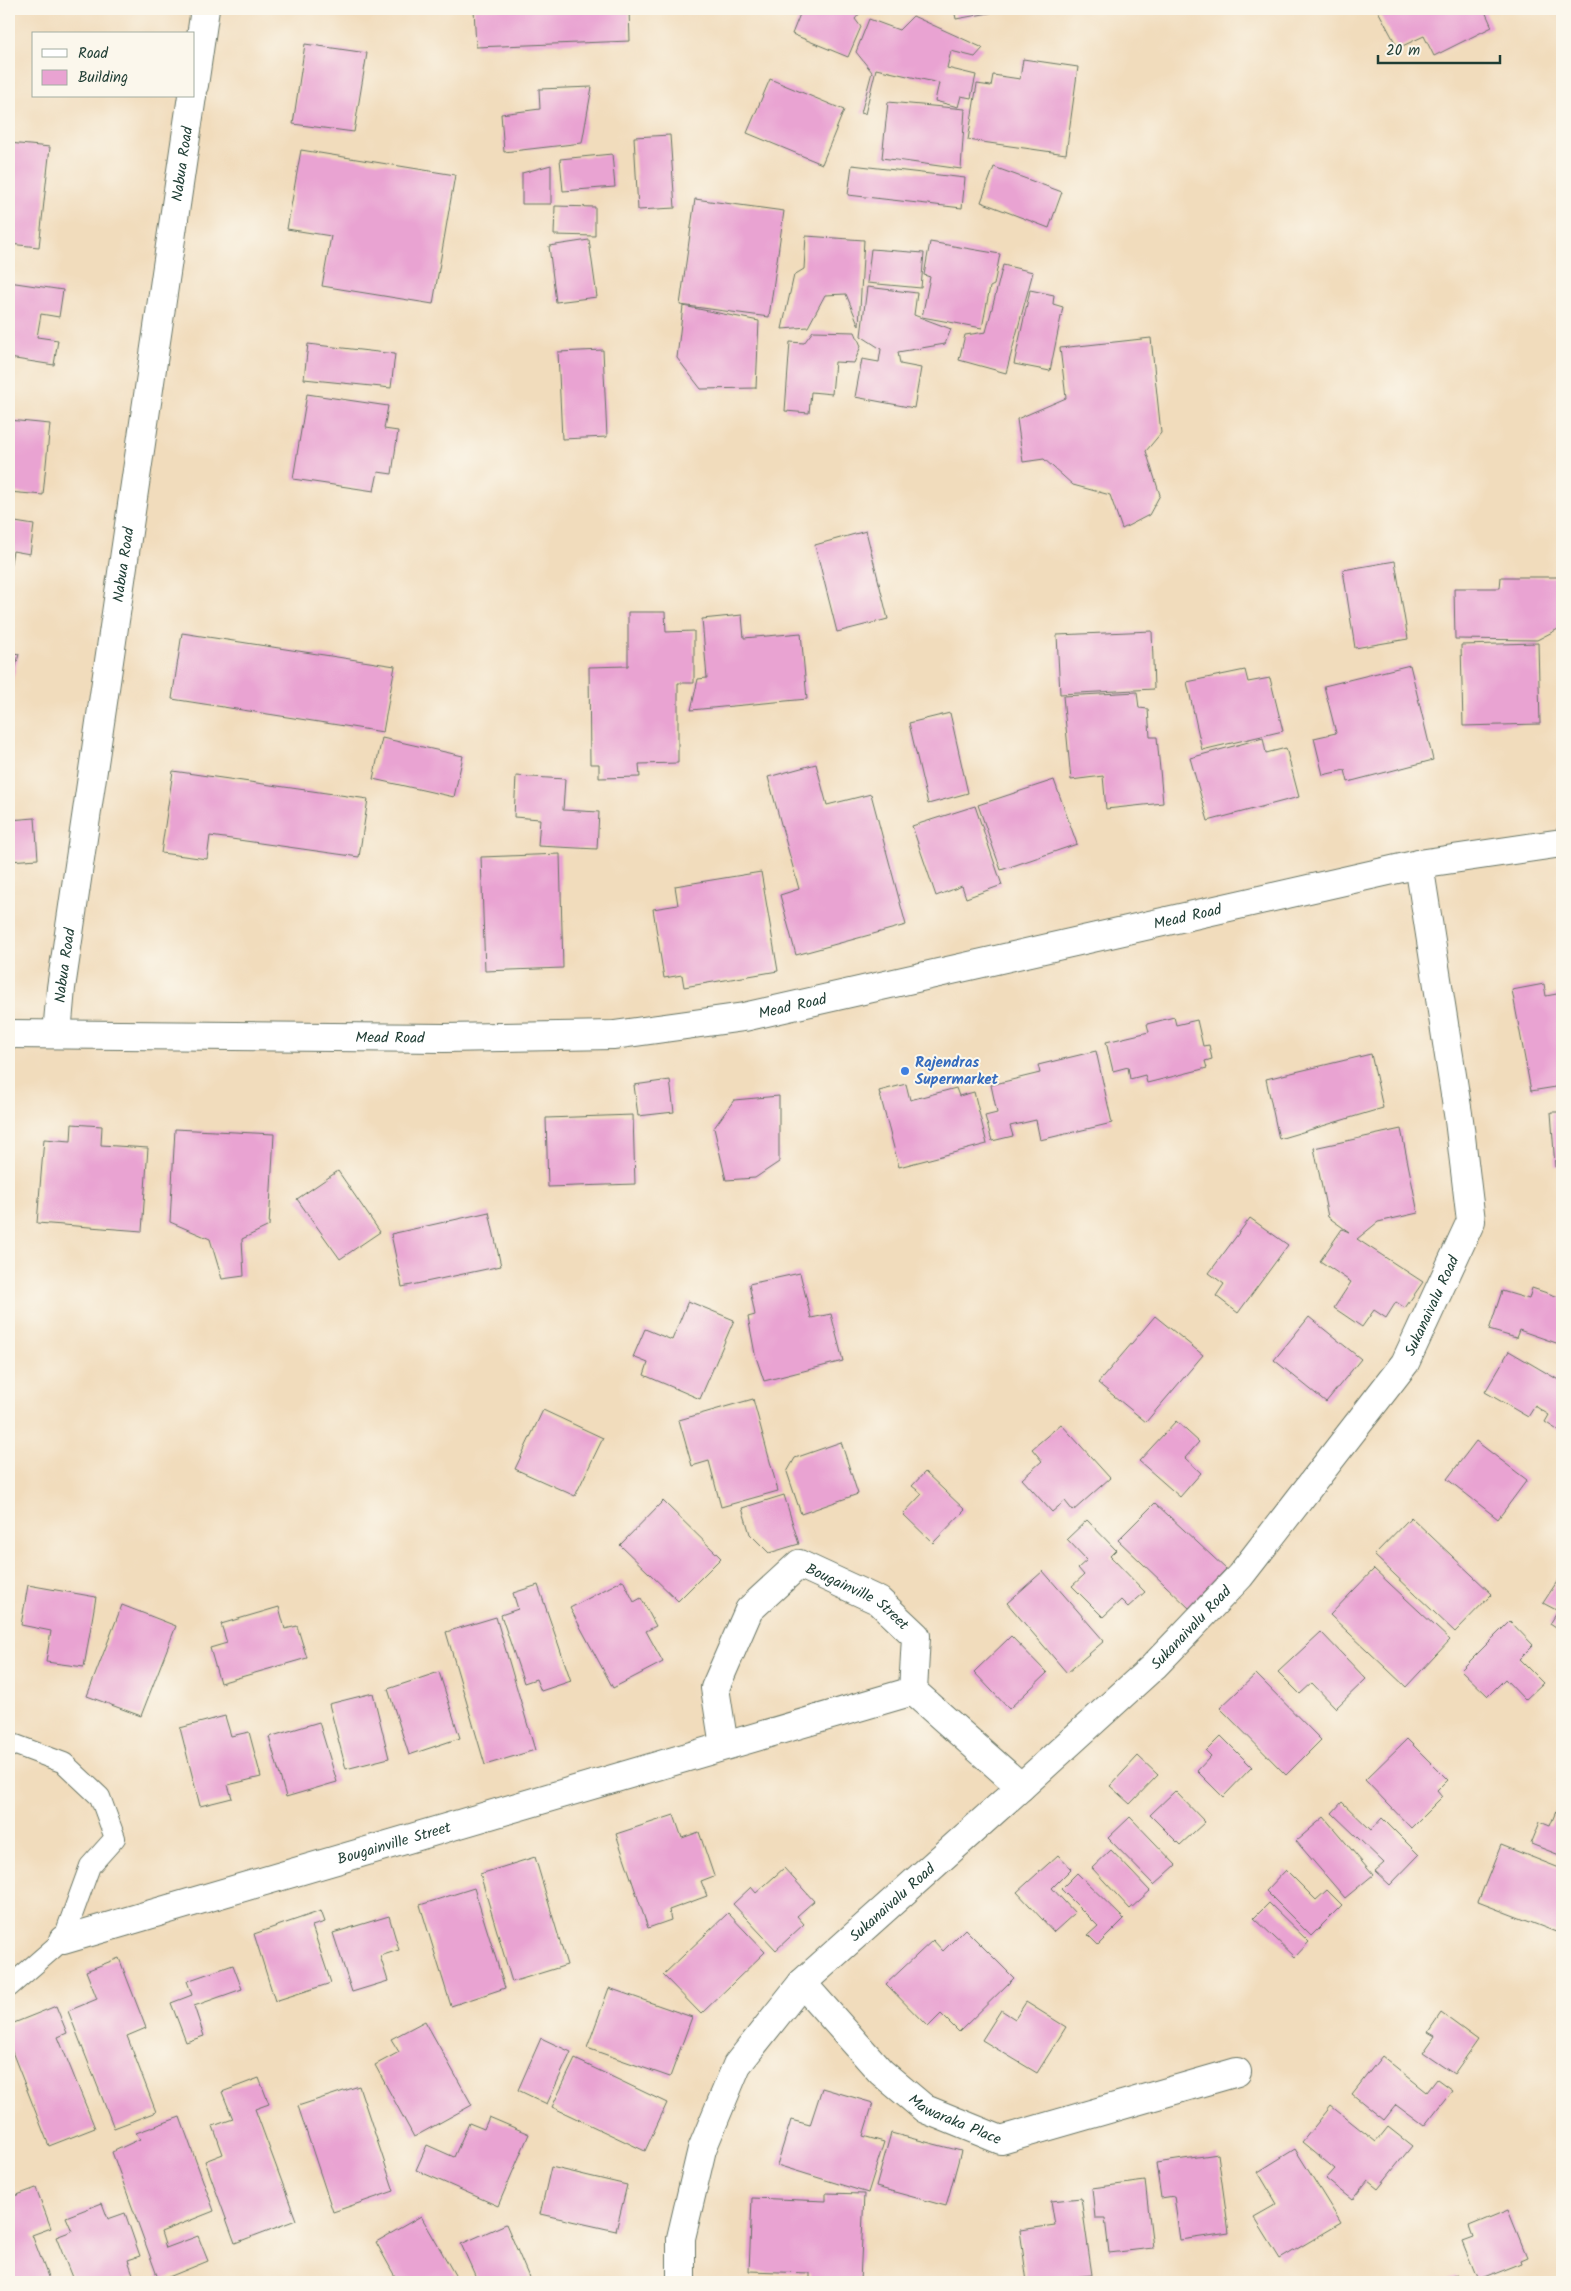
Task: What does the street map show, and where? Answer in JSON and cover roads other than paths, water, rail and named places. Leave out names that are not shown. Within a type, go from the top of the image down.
[{"type":"main road","points":[[195,78],[205,9]]},
{"type":"main road","name":"Nabua Road","points":[[57,1034],[62,978],[192,98]]},
{"type":"main road","name":"Mead Road","points":[[9,1034],[444,1038],[614,1035],[744,1017],[1419,864],[1562,843]]},
{"type":"main road","name":"Sukanaivalu Road","points":[[681,2282],[681,2238],[702,2149],[737,2065],[802,1983],[1154,1666],[1240,1576],[1405,1363],[1472,1221],[1459,1120],[1419,864]]},
{"type":"main road","name":"Bougainville Street","points":[[63,1940],[912,1691],[916,1636],[879,1601],[799,1564],[748,1610],[715,1688],[724,1746]]},
{"type":"main road","points":[[912,1691],[1021,1787]]},
{"type":"main road","name":"Mawaraka Place","points":[[802,1983],[881,2072],[924,2109],[1001,2140],[1237,2072]]},
{"type":"lane","name":"Bougainville Street","points":[[9,1747],[16,1745],[64,1763],[100,1797],[116,1838],[90,1866],[63,1940],[9,1987]]},
{"type":"place","name":"Rajendras Supermarket","points":[[905,1071]]}]
